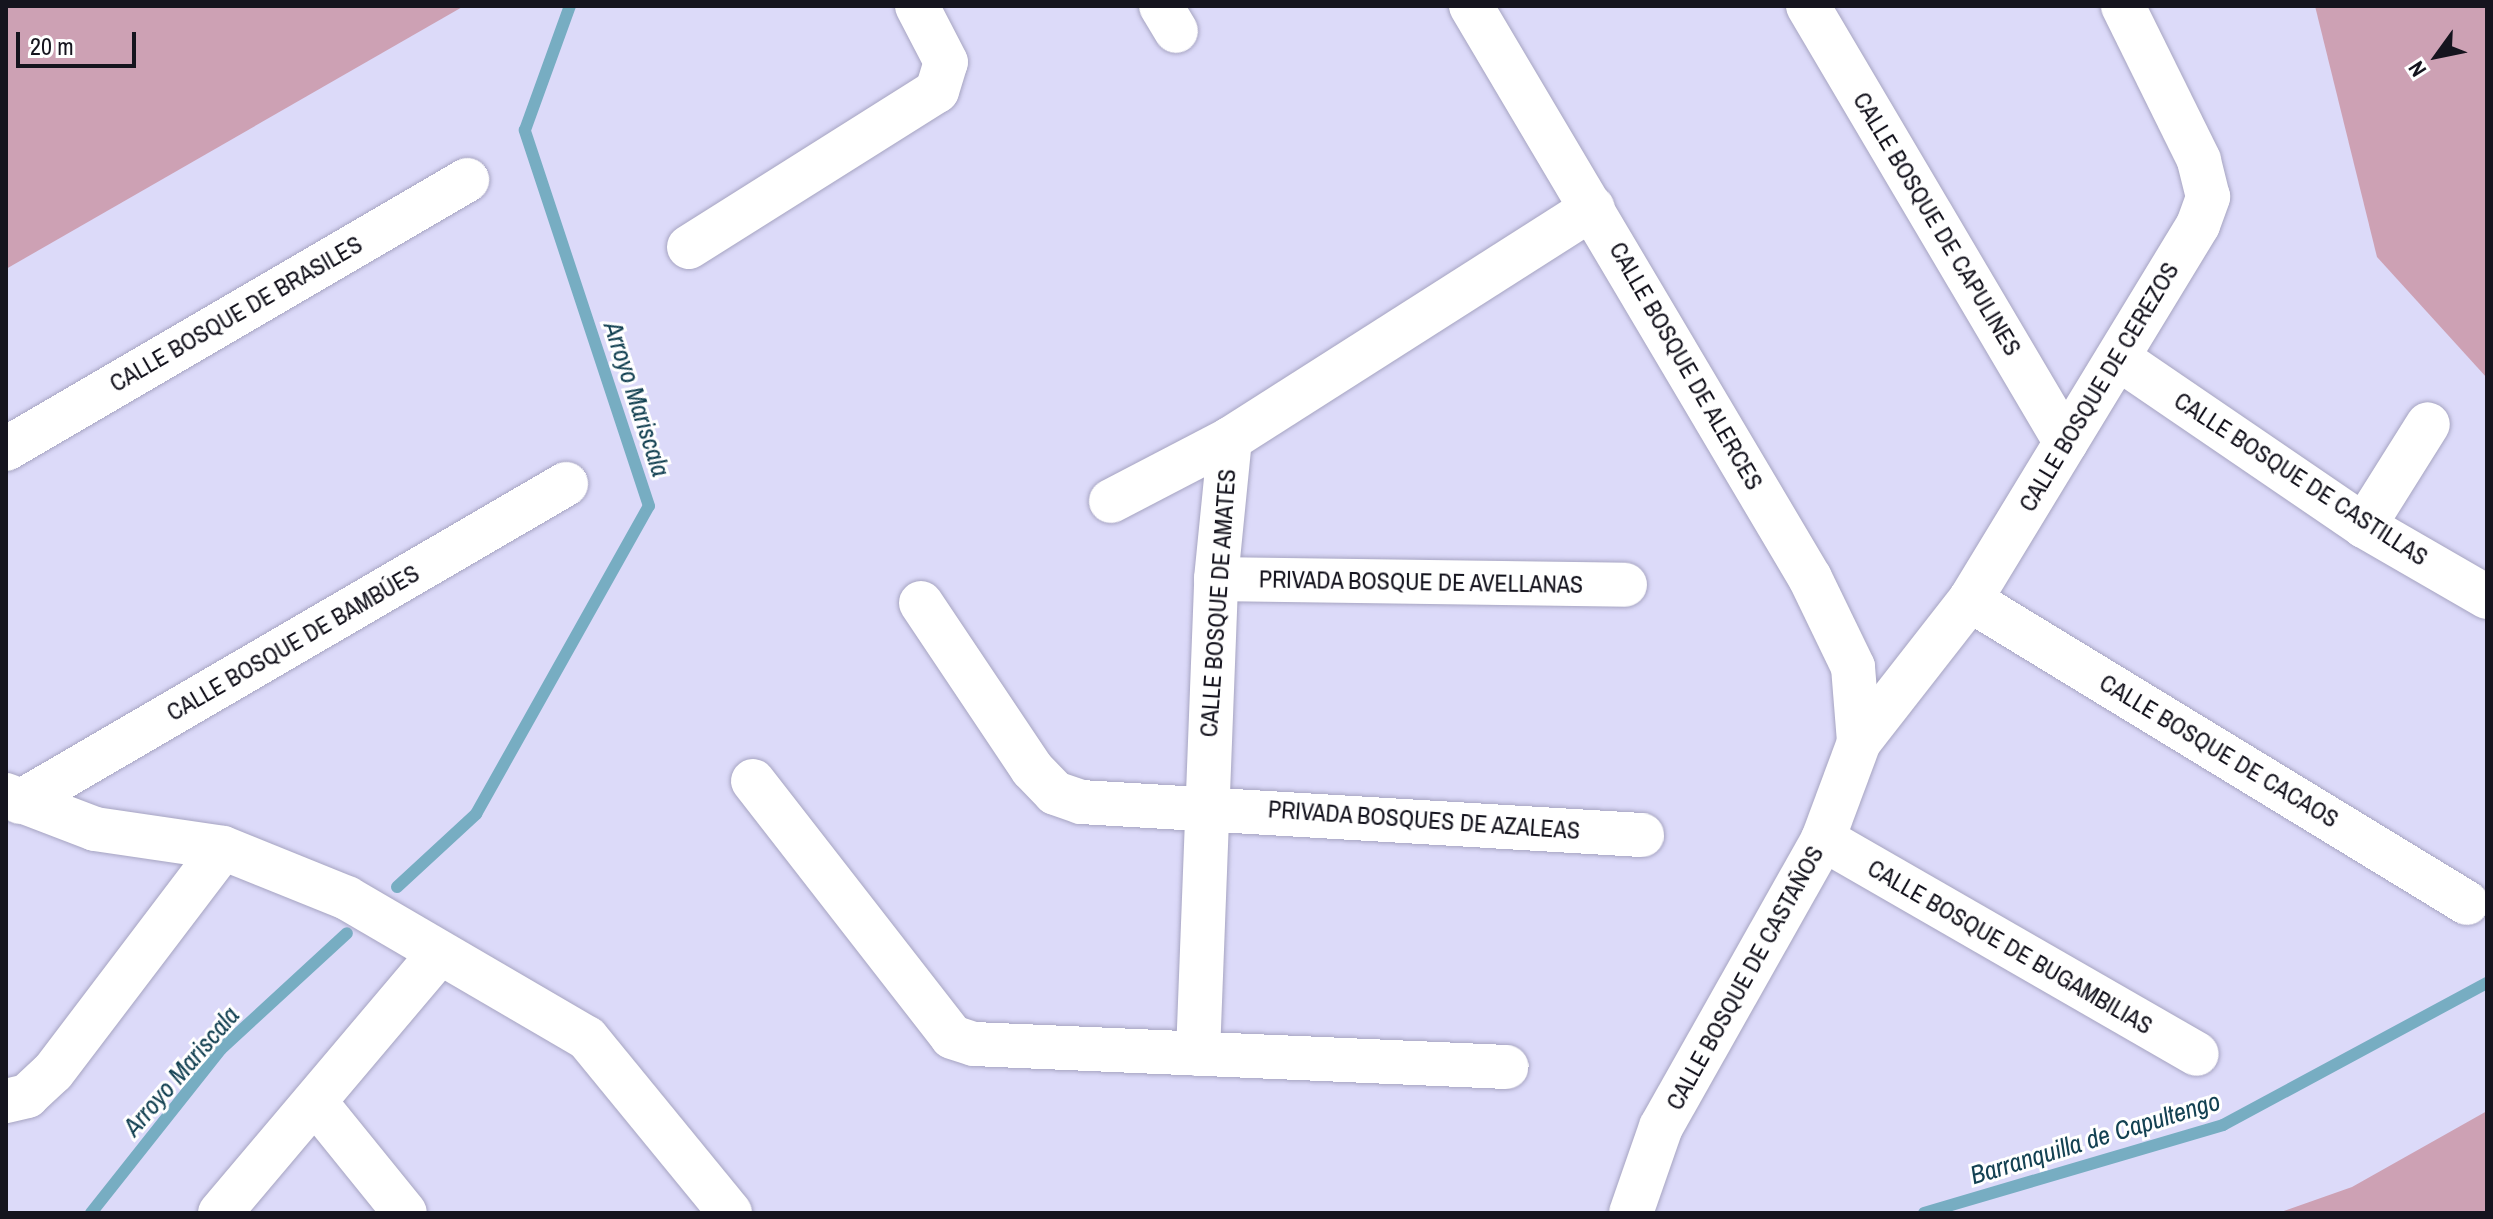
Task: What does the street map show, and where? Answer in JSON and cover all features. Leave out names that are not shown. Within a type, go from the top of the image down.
[{"type":"street","points":[[689,247],[937,91],[946,62],[917,6]]},
{"type":"street","name":"CALLE BOSQUE DE ALERCES","points":[[1471,6],[1810,578],[1853,667],[1859,742]]},
{"type":"street","name":"CALLE BOSQUE DE CAPULINES","points":[[1808,6],[2066,443]]},
{"type":"street","name":"CALLE BOSQUE DE CEREZOS","points":[[1859,742],[1970,600],[2118,358],[2208,197],[2199,160],[2123,6]]},
{"type":"street","name":"CALLE BOSQUE DE BRASILES","points":[[6,449],[467,180]]},
{"type":"street","name":"CALLE BOSQUE DE AMATES","points":[[1198,1054],[1205,804],[1216,579],[1230,439],[1593,208]]},
{"type":"street","name":"CALLE BOSQUE DE CASTILLAS","points":[[2118,358],[2364,526],[2487,597]]},
{"type":"street","points":[[2364,526],[2428,424]]},
{"type":"street","points":[[1111,501],[1230,439]]},
{"type":"street","name":"CALLE BOSQUE DE BAMBÚES","points":[[13,799],[566,484]]},
{"type":"street","name":"PRIVADA BOSQUE DE AVELLANAS","points":[[1216,579],[1625,585]]},
{"type":"street","name":"CALLE BOSQUE DE CACAOS","points":[[1970,600],[2467,903]]},
{"type":"street","name":"PRIVADA BOSQUES DE AZALEAS","points":[[921,603],[1055,793],[1081,802],[1205,804],[1642,835]]},
{"type":"street","name":"CALLE BOSQUE DE CASTAÑOS","points":[[1631,1213],[1661,1127],[1823,839],[1859,742]]},
{"type":"street","points":[[753,781],[952,1037],[974,1044],[1507,1067]]},
{"type":"street","points":[[13,799],[95,829],[223,848],[347,898],[438,955],[587,1038],[730,1213]]},
{"type":"street","name":"CALLE BOSQUE DE BUGAMBILIAS","points":[[1823,839],[2197,1054]]},
{"type":"street","points":[[6,1101],[27,1096],[53,1072],[223,848]]},
{"type":"street","points":[[220,1213],[438,955]]},
{"type":"street","points":[[316,1103],[405,1213]]},
{"type":"shaded area","points":[[6,6],[464,6],[6,269]]},
{"type":"shaded area","points":[[2315,6],[2487,6],[2487,378],[2377,257]]},
{"type":"shaded area","points":[[2487,1111],[2487,1213],[2278,1213],[2352,1187]]},
{"type":"waterway","name":"Arroyo Mariscala","points":[[397,887],[476,814],[649,506],[525,130],[570,6]]},
{"type":"waterway","name":"Arroyo Mariscala","points":[[91,1213],[221,1049],[347,933]]},
{"type":"waterway","name":"Barranquilla de Capultengo","points":[[1924,1213],[2223,1125],[2487,983]]}]
